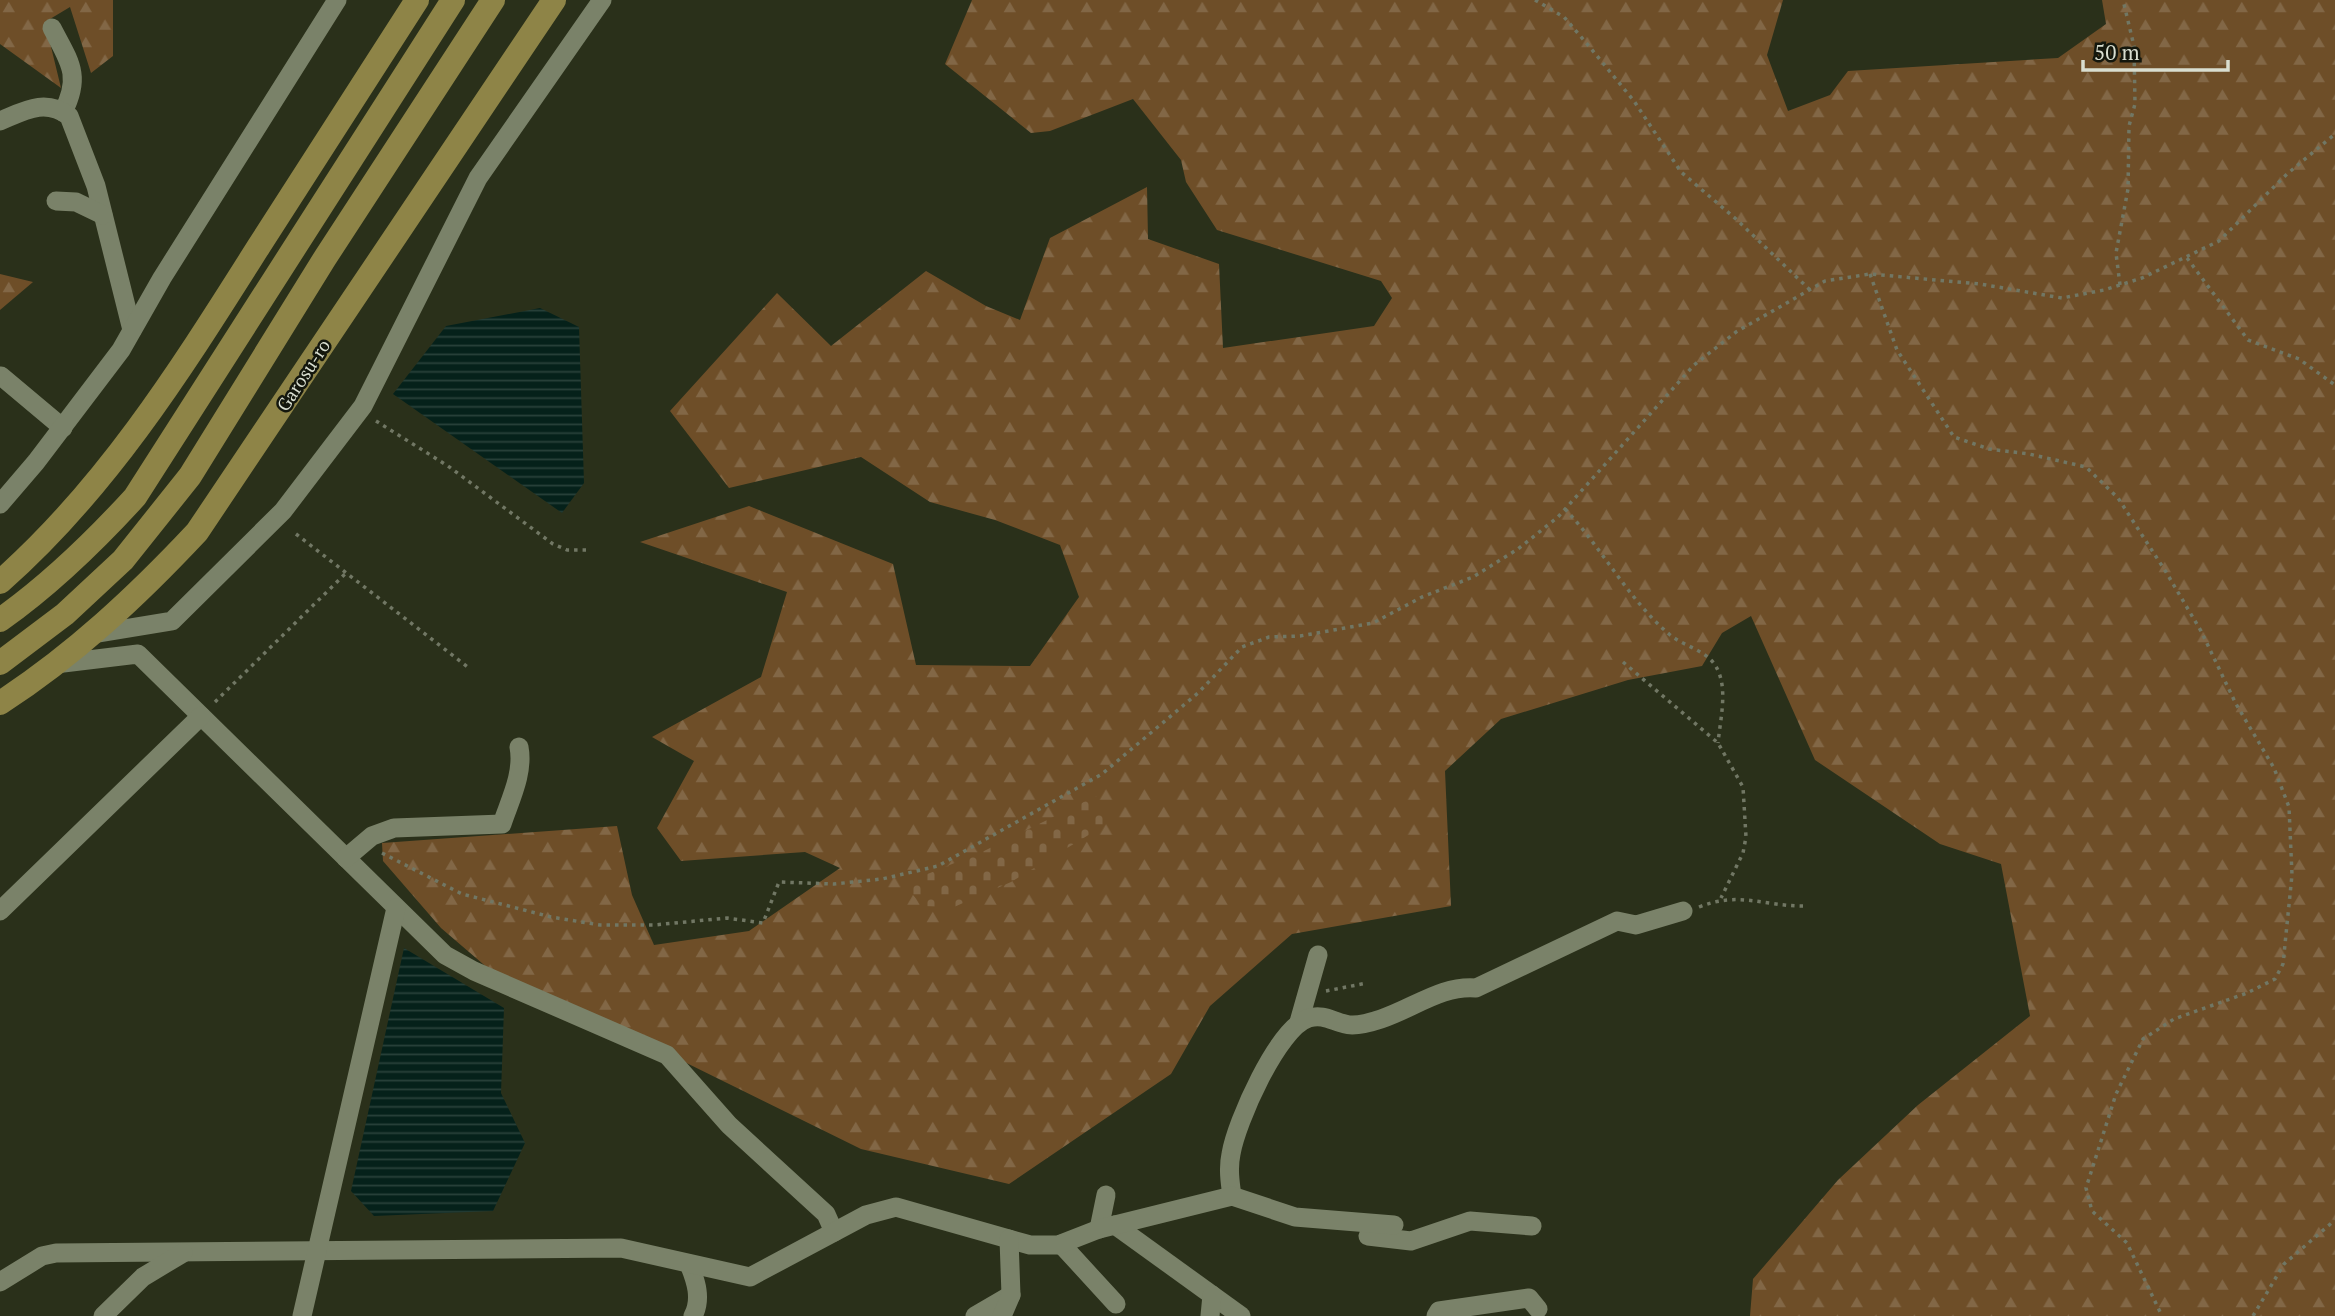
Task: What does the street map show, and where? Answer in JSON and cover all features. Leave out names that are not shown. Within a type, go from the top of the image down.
[{"type":"main road","points":[[0,582],[68,512],[133,439],[186,362],[417,0]]},
{"type":"main road","points":[[0,620],[49,584],[90,546],[135,497],[453,0]]},
{"type":"main road","points":[[0,663],[65,614],[123,560],[190,476],[325,258],[492,0]]},
{"type":"main road","points":[[472,121],[500,55],[534,0]]},
{"type":"main road","name":"Garosu-ro","points":[[0,703],[93,634],[145,588],[197,532],[554,0]]},
{"type":"street","points":[[0,504],[63,428],[132,330],[337,0]]},
{"type":"street","points":[[93,634],[172,621],[283,511],[359,412],[478,178],[601,0]]},
{"type":"street","points":[[52,28],[72,66],[74,83],[63,112]]},
{"type":"street","points":[[0,121],[33,107],[49,106],[69,116],[96,186],[132,330]]},
{"type":"street","points":[[56,201],[89,206],[103,215]]},
{"type":"street","points":[[1,376],[63,428]]},
{"type":"street","points":[[55,664],[138,654],[351,854],[396,908],[445,955],[474,971],[667,1055],[729,1125],[826,1214],[834,1232]]},
{"type":"street","points":[[0,911],[201,716]]},
{"type":"street","points":[[351,854],[372,836],[394,828],[502,824],[519,775],[522,760],[519,747]]},
{"type":"street","points":[[302,1316],[319,1252],[396,908]]},
{"type":"street","points":[[1232,1196],[1231,1151],[1247,1105],[1285,1037],[1299,1022],[1311,1017],[1333,1017],[1345,1024],[1380,1019],[1457,986],[1476,988],[1617,921],[1636,925],[1683,911]]},
{"type":"street","points":[[1299,1022],[1318,955]]},
{"type":"street","points":[[1106,1195],[1107,1227]]},
{"type":"street","points":[[0,1282],[42,1256],[56,1254],[621,1248],[750,1277],[866,1215],[896,1207],[1030,1245],[1061,1244],[1107,1227],[1232,1196],[1296,1217],[1394,1226]]},
{"type":"street","points":[[1279,1211],[1300,1228],[1411,1241],[1470,1221],[1532,1226]]},
{"type":"street","points":[[1107,1227],[1241,1316]]},
{"type":"street","points":[[1002,1316],[1011,1295],[1009,1239]]},
{"type":"street","points":[[1061,1244],[1116,1304]]},
{"type":"street","points":[[103,1316],[143,1278],[184,1252]]},
{"type":"street","points":[[689,1264],[697,1283],[697,1308],[693,1316]]},
{"type":"street","points":[[975,1316],[1011,1295]]},
{"type":"street","points":[[1210,1316],[1212,1295]]},
{"type":"street","points":[[1436,1316],[1440,1311],[1529,1298],[1538,1309]]},
{"type":"path","points":[[1535,0],[1564,17],[1588,45],[1634,101],[1681,172],[1736,219],[1810,290]]},
{"type":"path","points":[[2120,285],[2116,253],[2128,189],[2129,126],[2135,104],[2134,46],[2123,0]]},
{"type":"path","points":[[351,854],[385,853],[462,894],[506,908],[600,925],[654,925],[727,918],[763,923],[779,882],[834,884],[882,879],[938,866],[1102,774],[1198,693],[1242,647],[1269,637],[1300,636],[1373,623],[1422,597],[1473,577],[1518,549],[1565,509],[1694,365],[1736,332],[1825,281],[1870,274],[1980,285],[2062,298],[2120,285],[2187,258],[2219,241],[2287,174],[2335,134]]},
{"type":"path","points":[[2187,258],[2248,340],[2299,359],[2335,385]]},
{"type":"path","points":[[1870,274],[1897,350],[1954,437],[1989,449],[2029,454],[2086,467],[2118,498],[2201,631],[2236,705],[2274,768],[2289,807],[2292,875],[2283,964],[2275,979],[2247,993],[2174,1019],[2143,1039],[2116,1094],[2086,1188],[2092,1211],[2127,1243],[2162,1316]]},
{"type":"path","points":[[359,412],[431,454],[552,544],[568,550],[586,550]]},
{"type":"path","points":[[1565,509],[1649,615],[1671,636],[1701,651],[1719,671],[1722,689],[1718,743]]},
{"type":"path","points":[[296,534],[469,668]]},
{"type":"path","points":[[201,716],[346,573]]},
{"type":"path","points":[[1623,662],[1718,743],[1743,787],[1746,837],[1739,866],[1721,898]]},
{"type":"path","points":[[1683,911],[1721,898],[1752,898],[1770,904],[1803,906]]},
{"type":"path","points":[[1307,995],[1367,983]]},
{"type":"path","points":[[2253,1316],[2284,1264],[2335,1220]]},
{"type":"green space","points":[[0,0],[113,0],[113,56],[91,73],[70,7],[45,22],[61,88],[0,44]]},
{"type":"green space","points":[[972,0],[1783,0],[1767,55],[1788,111],[1830,95],[1848,71],[2058,58],[2106,24],[2102,0],[2335,0],[2335,1316],[1750,1316],[1753,1279],[1838,1180],[1918,1105],[2030,1016],[2001,864],[1940,844],[1815,760],[1751,616],[1722,633],[1702,666],[1628,680],[1501,719],[1445,771],[1451,906],[1292,934],[1210,1006],[1171,1074],[1009,1184],[861,1149],[650,1045],[504,982],[441,928],[383,861],[382,843],[617,826],[632,895],[654,945],[749,931],[840,868],[805,852],[681,861],[657,828],[694,761],[652,737],[761,677],[787,592],[640,542],[749,506],[893,564],[916,665],[1030,666],[1079,597],[1060,545],[995,520],[930,502],[861,457],[729,488],[670,411],[777,293],[831,346],[926,271],[986,306],[1020,320],[1050,238],[1147,187],[1148,239],[1219,264],[1223,348],[1374,326],[1392,298],[1381,281],[1217,230],[1186,182],[1181,160],[1133,99],[1050,131],[1031,133],[945,64]]},
{"type":"green space","points":[[0,274],[33,282],[0,310]]},
{"type":"green space","points":[[1096,796],[1107,810],[1105,825],[1011,882],[954,907],[923,906],[903,884],[984,851]]},
{"type":"water","points":[[540,308],[579,327],[584,483],[562,513],[393,394],[446,326]]},
{"type":"water","points":[[404,948],[504,1008],[501,1093],[525,1143],[493,1211],[374,1216],[351,1191]]}]
